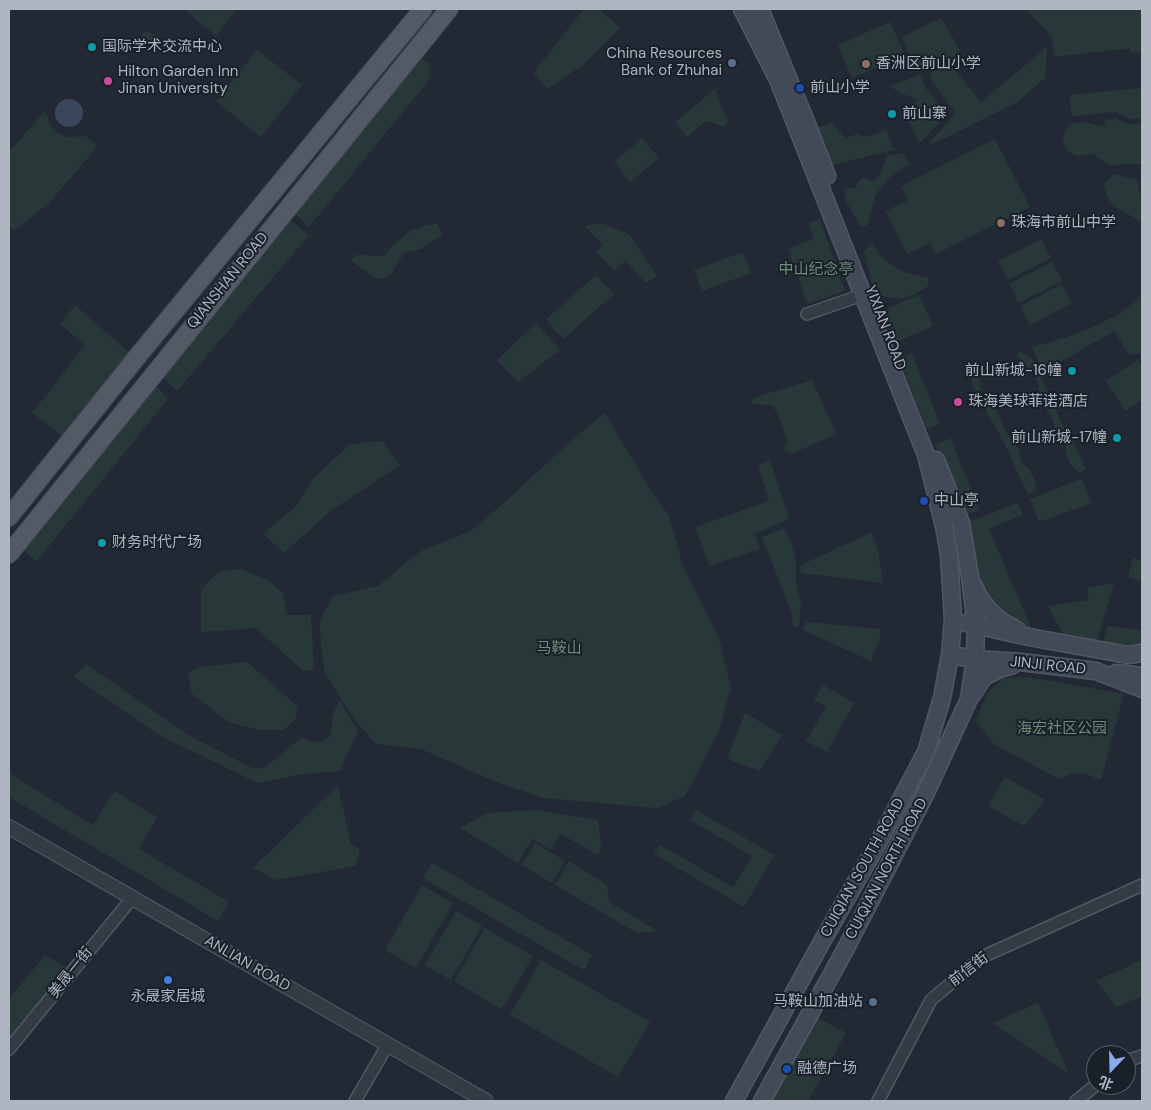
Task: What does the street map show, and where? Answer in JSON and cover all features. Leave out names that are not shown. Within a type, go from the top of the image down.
[{"type":"main road","name":"QIANSHAN ROAD","points":[[9,517],[149,342],[423,9]]},
{"type":"main road","name":"QIANSHAN ROAD","points":[[9,554],[450,9]]},
{"type":"main road","name":"YIXIAN ROAD","points":[[742,9],[778,82],[926,455],[944,526],[949,555],[953,620]]},
{"type":"main road","name":"YIXIAN ROAD","points":[[760,9],[807,124],[962,523],[976,625]]},
{"type":"main road","points":[[970,577],[979,597],[989,610],[1001,621],[1036,639],[1042,664]]},
{"type":"main road","name":"JINJI ROAD","points":[[953,620],[1036,639],[1137,656]]},
{"type":"main road","name":"CUIQIAN SOUTH ROAD","points":[[734,1101],[877,845],[926,752],[942,698],[950,654],[953,620]]},
{"type":"main road","name":"CUIQIAN NORTH ROAD","points":[[762,1101],[845,950],[925,795],[969,698],[975,659],[976,625]]},
{"type":"main road","name":"JINJI ROAD","points":[[950,654],[975,659],[1022,662],[1096,671],[1142,690]]},
{"type":"main road","points":[[969,698],[984,677],[999,669],[1022,662]]},
{"type":"main road","points":[[1096,671],[1142,676]]},
{"type":"street","points":[[807,314],[862,294]]},
{"type":"street","name":"ANLIAN ROAD","points":[[9,827],[133,897],[387,1046],[486,1101]]},
{"type":"street","name":"前信街","points":[[878,1101],[931,1000],[982,957],[1142,885]]},
{"type":"street","name":"美晟一街","points":[[9,1049],[133,897]]},
{"type":"street","points":[[354,1101],[387,1046]]},
{"type":"street","points":[[1076,1101],[1086,1093]]},
{"type":"green space","points":[[184,9],[237,9],[216,36]]},
{"type":"green space","points":[[584,9],[599,9],[620,28],[583,65],[547,89],[533,73]]},
{"type":"green space","points":[[1031,9],[1142,9],[1142,52],[1130,53],[1130,48],[1054,57],[1052,37],[1028,11]]},
{"type":"green space","points":[[941,18],[960,50],[953,57],[916,67],[901,37]]},
{"type":"green space","points":[[890,22],[905,55],[852,78],[838,45]]},
{"type":"green space","points":[[145,31],[154,35],[158,41],[155,47],[149,46],[143,41],[142,34]]},
{"type":"green space","points":[[1047,47],[1045,78],[1016,103],[935,143],[928,144],[956,113],[931,81],[930,72],[952,66],[981,102]]},
{"type":"green space","points":[[257,50],[302,85],[261,137],[216,101]]},
{"type":"green space","points":[[421,58],[429,63],[431,72],[429,80],[309,227],[295,214]]},
{"type":"green space","points":[[921,74],[924,86],[947,114],[921,142],[918,142],[909,121],[917,99],[900,93],[890,86]]},
{"type":"green space","points":[[1142,88],[1142,118],[1130,119],[1116,112],[1072,116],[1069,95]]},
{"type":"green space","points":[[715,89],[727,120],[725,127],[706,121],[687,137],[675,122]]},
{"type":"green space","points":[[45,111],[52,127],[60,134],[68,137],[85,136],[97,145],[49,203],[15,230],[9,226],[9,152]]},
{"type":"green space","points":[[1117,119],[1129,125],[1142,123],[1142,164],[1109,165],[1092,154],[1077,156],[1067,151],[1063,136],[1070,124],[1084,122],[1105,127],[1104,120]]},
{"type":"green space","points":[[832,123],[846,138],[857,134],[865,137],[886,130],[894,150],[829,166],[813,129]]},
{"type":"green space","points":[[642,138],[659,158],[630,182],[614,162]]},
{"type":"green space","points":[[995,139],[1030,207],[936,254],[930,243],[907,254],[886,211],[908,200],[901,186]]},
{"type":"green space","points":[[902,153],[910,163],[888,179],[876,194],[867,226],[861,227],[846,201],[844,189],[855,188],[858,182],[864,178],[873,181],[880,174],[887,156]]},
{"type":"green space","points":[[1114,174],[1137,180],[1142,205],[1142,222],[1117,208],[1108,199],[1104,184]]},
{"type":"green space","points":[[286,217],[309,235],[177,391],[160,374]]},
{"type":"green space","name":"中山纪念亭","points":[[820,219],[845,291],[807,304],[788,248],[814,239],[809,223]]},
{"type":"green space","points":[[601,223],[629,234],[657,276],[646,283],[625,261],[614,271],[596,252],[603,245],[585,226]]},
{"type":"green space","points":[[437,224],[443,234],[421,249],[404,253],[390,276],[379,279],[350,260],[356,255],[384,256],[392,246],[410,231],[427,225]]},
{"type":"green space","points":[[1041,239],[1051,258],[1008,280],[998,261]]},
{"type":"green space","points":[[871,243],[886,261],[904,272],[929,278],[928,286],[914,295],[903,298],[892,298],[878,294],[872,283],[864,252]]},
{"type":"green space","points":[[743,252],[751,273],[702,291],[694,270]]},
{"type":"green space","points":[[1052,262],[1062,281],[1019,303],[1009,284]]},
{"type":"green space","points":[[596,275],[614,294],[563,339],[546,319]]},
{"type":"green space","points":[[1062,284],[1072,303],[1030,325],[1020,306]]},
{"type":"green space","points":[[919,295],[933,326],[896,342],[882,311]]},
{"type":"green space","points":[[1142,296],[1142,358],[1139,353],[1130,356],[1114,331],[1043,372],[1032,347],[1091,328],[1119,314]]},
{"type":"green space","points":[[75,305],[134,357],[67,440],[32,413],[85,345],[60,324]]},
{"type":"green space","points":[[536,323],[560,350],[518,382],[497,360]]},
{"type":"green space","points":[[1020,351],[1033,360],[1059,418],[1080,455],[1086,469],[1079,473],[1071,465],[1066,453],[1066,445],[1056,433],[1052,418],[1038,395],[1039,385],[1032,371],[1016,355]]},
{"type":"green space","points":[[912,353],[940,424],[927,429],[899,358]]},
{"type":"green space","points":[[1138,360],[1142,366],[1142,400],[1125,411],[1106,381]]},
{"type":"green space","points":[[972,370],[978,370],[981,392],[989,406],[997,411],[1008,436],[1018,448],[1022,463],[1028,468],[1034,479],[1037,490],[1029,494],[1004,442],[972,386]]},
{"type":"green space","points":[[812,380],[837,434],[793,453],[784,450],[787,441],[779,416],[772,405],[751,404],[753,398]]},
{"type":"green space","points":[[155,384],[168,399],[36,562],[20,547]]},
{"type":"green space","name":"马鞍山","points":[[605,413],[649,487],[669,516],[683,566],[720,641],[731,688],[719,731],[685,796],[657,808],[543,798],[496,782],[421,749],[376,744],[354,719],[324,672],[319,622],[333,596],[378,586],[419,552],[471,531],[572,440]]},
{"type":"green space","points":[[951,438],[979,510],[963,516],[935,445]]},
{"type":"green space","points":[[382,441],[400,465],[332,510],[284,553],[263,534],[296,506],[312,480],[350,444]]},
{"type":"green space","points":[[770,460],[789,519],[755,534],[760,549],[709,566],[695,527],[769,501],[758,465]]},
{"type":"green space","points":[[1082,479],[1092,503],[1039,522],[1030,499]]},
{"type":"green space","points":[[1017,503],[1023,515],[989,529],[1035,637],[981,596],[965,523]]},
{"type":"green space","points":[[784,528],[793,547],[796,564],[796,582],[801,603],[799,628],[792,625],[793,616],[762,537]]},
{"type":"green space","points":[[872,532],[879,555],[883,583],[800,573],[801,565]]},
{"type":"green space","points":[[1133,558],[1142,560],[1142,581],[1128,578]]},
{"type":"green space","points":[[242,569],[269,581],[283,593],[287,615],[311,615],[314,670],[303,671],[256,628],[201,632],[201,590],[219,571]]},
{"type":"green space","points":[[1114,583],[1096,645],[1066,640],[1048,606],[1089,600],[1087,588]]},
{"type":"green space","points":[[806,622],[880,629],[880,639],[871,661],[803,630]]},
{"type":"green space","points":[[1108,626],[1142,630],[1142,649],[1102,647]]},
{"type":"green space","points":[[247,662],[297,706],[296,719],[284,730],[261,730],[230,723],[191,693],[188,673],[200,667]]},
{"type":"green space","points":[[86,664],[190,736],[254,769],[264,768],[302,737],[317,742],[324,740],[331,734],[332,717],[339,700],[358,731],[340,771],[303,774],[258,783],[159,735],[74,677]]},
{"type":"green space","name":"海宏社区公园","points":[[1028,677],[1124,694],[1101,780],[1083,773],[1069,774],[1059,779],[994,744],[976,721],[987,693],[1003,678]]},
{"type":"green space","points":[[823,685],[854,703],[827,752],[806,741],[826,707],[814,700]]},
{"type":"green space","points":[[745,713],[782,735],[760,771],[727,759]]},
{"type":"green space","points":[[9,773],[93,825],[114,791],[157,817],[139,849],[229,902],[218,921],[9,797]]},
{"type":"green space","points":[[1005,777],[1045,800],[1024,826],[988,806]]},
{"type":"green space","points":[[338,785],[351,844],[359,849],[355,866],[276,880],[253,868]]},
{"type":"green space","points":[[536,810],[598,820],[601,849],[598,855],[561,834],[551,850],[532,839],[518,863],[460,828],[487,813]]},
{"type":"green space","points":[[696,810],[774,855],[744,907],[654,854],[660,845],[733,887],[752,856],[690,820]]},
{"type":"green space","points":[[535,843],[565,861],[552,883],[522,865]]},
{"type":"green space","points":[[569,861],[607,885],[609,902],[658,931],[637,933],[555,885]]},
{"type":"green space","points":[[432,863],[592,955],[584,970],[423,878]]},
{"type":"green space","points":[[422,885],[453,903],[416,968],[385,950]]},
{"type":"green space","points":[[456,911],[482,926],[451,980],[425,965]]},
{"type":"green space","points":[[485,928],[533,956],[502,1009],[454,981]]},
{"type":"green space","points":[[45,955],[67,968],[9,1039],[9,999]]},
{"type":"green space","points":[[541,960],[650,1022],[618,1077],[510,1015]]},
{"type":"green space","points":[[1142,960],[1142,996],[1116,1007],[1096,981]]},
{"type":"green space","points":[[1038,1003],[1069,1074],[992,1023]]},
{"type":"green space","points":[[815,1016],[846,1033],[808,1101],[767,1101]]},
{"type":"water","points":[[69,99],[79,103],[83,113],[79,123],[69,127],[59,123],[55,113],[59,103]]},
{"type":"place","name":"国际学术交流中心","points":[[92,47]]},
{"type":"place","name":"China Resources Bank of Zhuhai","points":[[732,63]]},
{"type":"place","name":"香洲区前山小学","points":[[866,64]]},
{"type":"place","name":"Hilton Garden Inn Jinan University","points":[[108,81]]},
{"type":"place","name":"前山小学","points":[[800,88]]},
{"type":"place","name":"前山寨","points":[[892,114]]},
{"type":"place","name":"珠海市前山中学","points":[[1001,223]]},
{"type":"place","name":"前山新城-16幢","points":[[1072,371]]},
{"type":"place","name":"珠海美球菲诺酒店","points":[[958,402]]},
{"type":"place","name":"前山新城-17幢","points":[[1117,438]]},
{"type":"place","name":"中山亭","points":[[924,501]]},
{"type":"place","name":"财务时代广场","points":[[102,543]]},
{"type":"place","name":"永晟家居城","points":[[168,980]]},
{"type":"place","name":"马鞍山加油站","points":[[873,1002]]},
{"type":"place","name":"融德广场","points":[[787,1069]]}]
